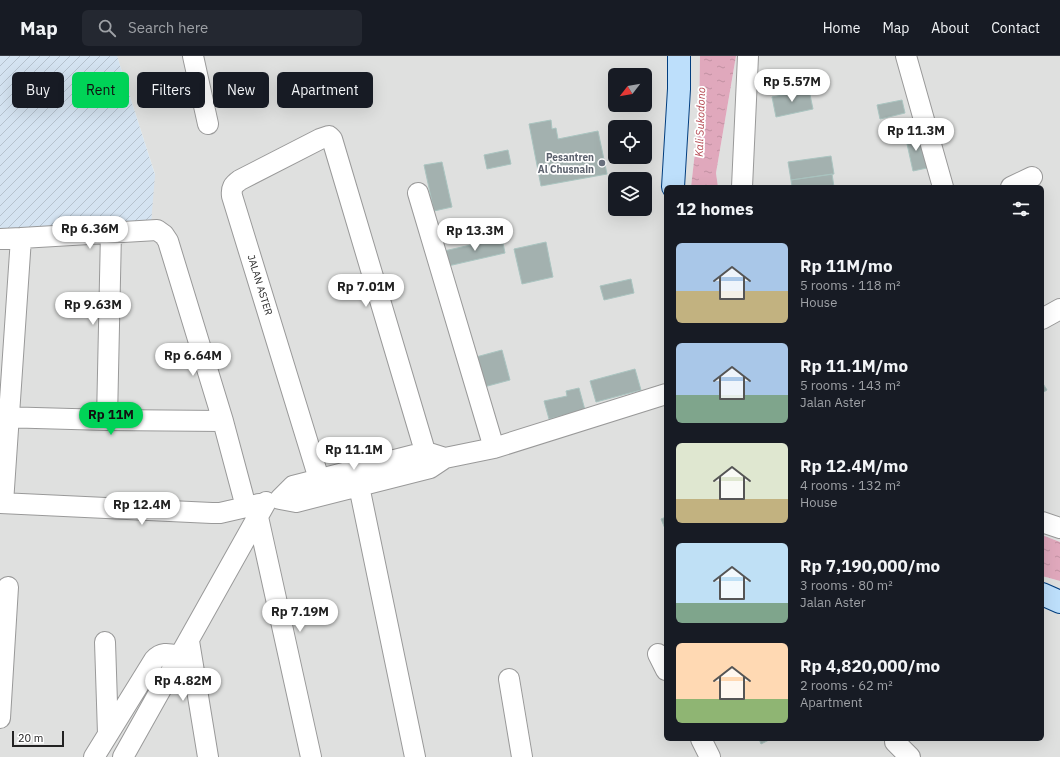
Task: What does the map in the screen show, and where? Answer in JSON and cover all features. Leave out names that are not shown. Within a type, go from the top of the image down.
[{"type":"main road","points":[[673,185],[679,89],[679,56]]},
{"type":"main road","points":[[1044,595],[1060,602]]},
{"type":"street","points":[[193,56],[208,124]]},
{"type":"street","points":[[742,185],[748,56]]},
{"type":"street","points":[[906,56],[942,185]]},
{"type":"street","name":"JALAN ASTER","points":[[319,479],[232,196],[232,189],[240,180],[320,139],[427,461]]},
{"type":"street","points":[[1015,185],[1032,177]]},
{"type":"street","points":[[418,193],[494,448]]},
{"type":"street","points":[[0,239],[157,230],[164,235],[168,241],[223,421],[262,506],[311,757]]},
{"type":"street","points":[[107,420],[111,232]]},
{"type":"street","points":[[21,238],[5,418],[2,503],[220,513],[296,502],[359,486],[427,461]]},
{"type":"street","points":[[1044,318],[1060,308]]},
{"type":"street","points":[[123,757],[185,648],[262,506],[293,486],[319,479],[494,448],[664,395]]},
{"type":"street","points":[[5,418],[223,421]]},
{"type":"street","points":[[359,486],[415,757]]},
{"type":"street","points":[[1044,523],[1060,528]]},
{"type":"street","points":[[0,718],[8,587]]},
{"type":"street","points":[[105,642],[108,734]]},
{"type":"street","points":[[94,757],[154,660],[163,653],[185,648]]},
{"type":"street","points":[[185,648],[208,757]]},
{"type":"street","points":[[509,679],[522,757]]},
{"type":"street","points":[[702,741],[710,757]]},
{"type":"street","points":[[896,742],[910,757]]},
{"type":"shaded area","points":[[0,56],[117,56],[122,72],[72,72],[72,108],[129,108],[129,94],[155,175],[151,224],[0,234]]},
{"type":"shaded area","points":[[117,56],[700,56],[699,117],[691,185],[664,185],[664,741],[1044,741],[1044,577],[1060,581],[1060,757],[0,757],[0,234],[155,174],[129,93],[129,72],[122,72]]},
{"type":"shaded area","points":[[736,56],[1060,56],[1060,542],[1044,536],[1044,185],[718,185],[716,173]]},
{"type":"water","name":"Kali Sukodono","points":[[700,56],[736,56],[716,173],[718,185],[691,185],[699,117]]},
{"type":"water","points":[[1044,536],[1060,542],[1060,581],[1044,577]]},
{"type":"building","points":[[809,90],[813,109],[776,117],[772,97]]},
{"type":"building","points":[[902,100],[905,113],[880,119],[877,105]]},
{"type":"building","points":[[551,120],[552,129],[556,128],[558,139],[598,131],[607,174],[541,186],[529,124]]},
{"type":"building","points":[[919,132],[927,168],[913,171],[905,135]]},
{"type":"building","points":[[508,150],[511,164],[487,169],[484,155]]},
{"type":"building","points":[[831,156],[834,174],[791,180],[788,162]]},
{"type":"building","points":[[442,162],[452,207],[434,211],[424,165]]},
{"type":"building","points":[[832,174],[834,185],[792,185],[791,180]]},
{"type":"building","points":[[502,238],[505,253],[448,266],[444,251]]},
{"type":"building","points":[[546,242],[553,277],[522,284],[514,249]]},
{"type":"building","points":[[631,279],[634,293],[604,300],[600,286]]},
{"type":"building","points":[[502,350],[510,380],[484,387],[476,357]]},
{"type":"building","points":[[635,369],[641,390],[596,402],[590,381]]},
{"type":"building","points":[[579,388],[585,410],[549,419],[544,401],[567,396],[566,391]]},
{"type":"building","points":[[664,518],[664,526],[661,519]]},
{"type":"building","points":[[760,741],[767,741],[761,744]]},
{"type":"place","name":"Pesantren Al Chusnain","points":[[602,163]]}]
